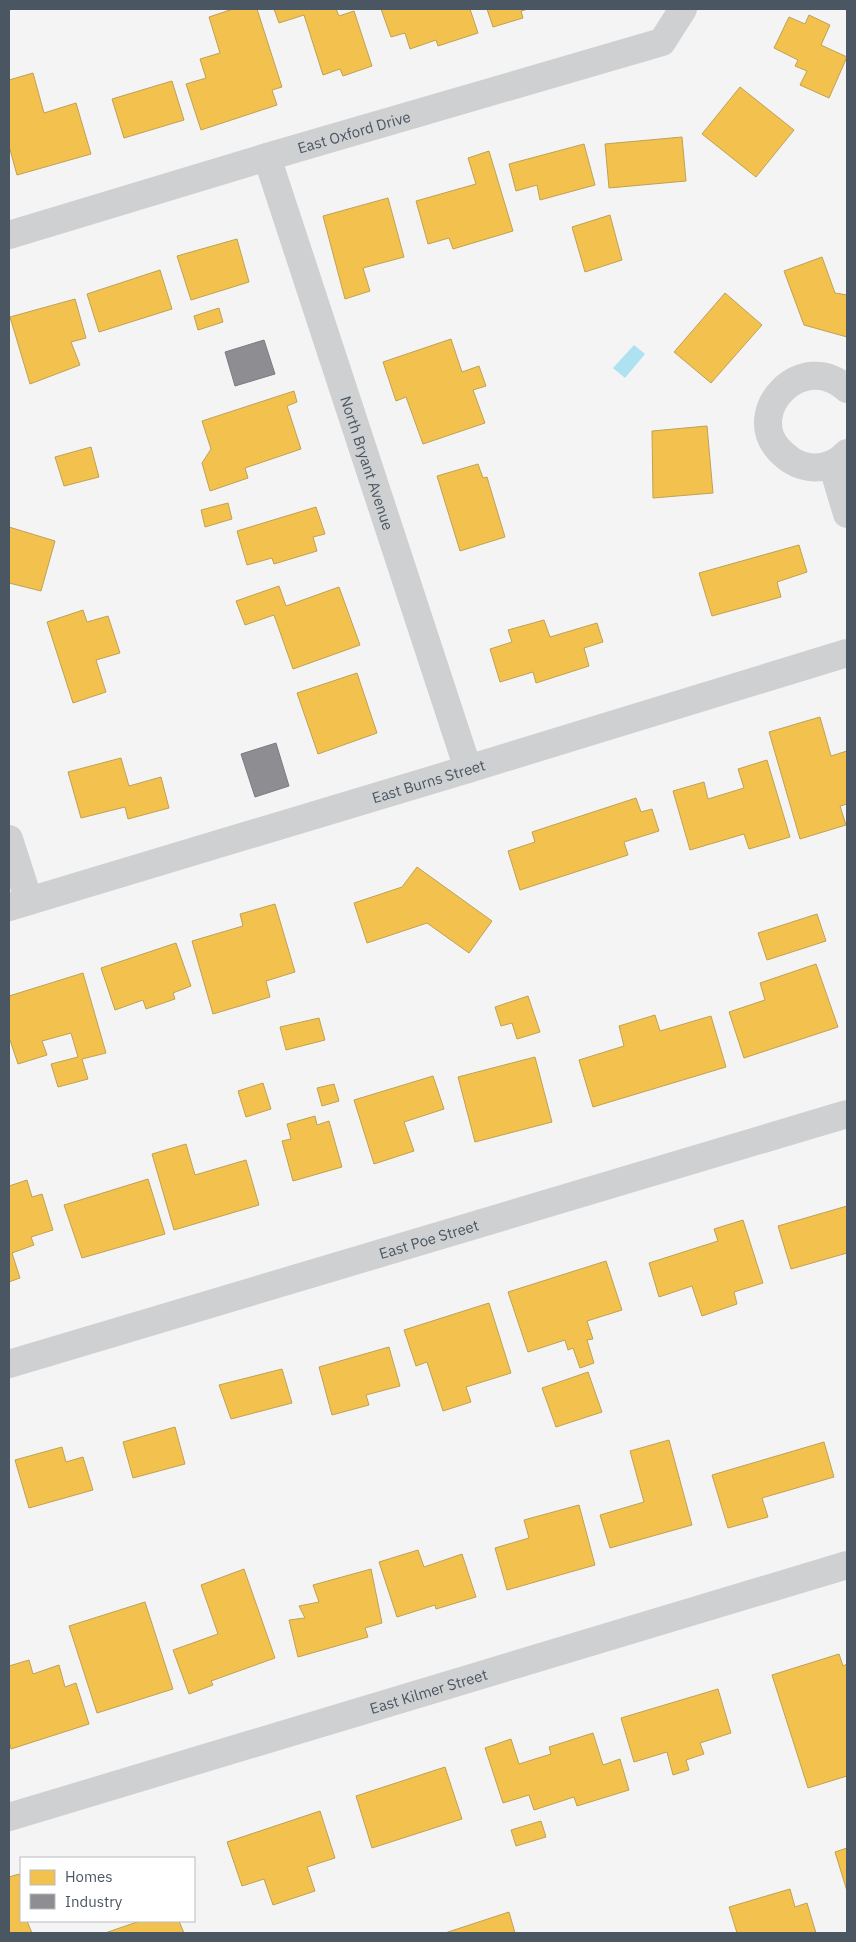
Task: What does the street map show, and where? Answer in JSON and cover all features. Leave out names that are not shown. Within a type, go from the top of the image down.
[{"type":"street","name":"East Oxford Drive","points":[[9,234],[662,42],[683,9]]},
{"type":"street","name":"North Bryant Avenue","points":[[267,157],[468,769]]},
{"type":"street","points":[[847,389],[840,382],[826,377],[812,376],[796,380],[783,388],[774,401],[769,416],[770,432],[776,446],[787,458],[801,466],[816,468],[840,459],[847,514]]},
{"type":"street","name":"East Burns Street","points":[[19,904],[847,653]]},
{"type":"street","points":[[9,839],[19,904]]},
{"type":"street","name":"East Poe Street","points":[[9,1364],[847,1114]]},
{"type":"street","name":"East Kilmer Street","points":[[9,1817],[847,1565]]},
{"type":"water","points":[[634,345],[645,354],[625,378],[613,368]]},
{"type":"building: Homes","points":[[233,9],[257,9],[282,87],[272,90],[277,105],[201,130],[186,84],[206,78],[200,59],[220,53],[209,17]]},
{"type":"building: Homes","points":[[274,9],[336,9],[339,16],[354,11],[372,66],[343,76],[340,69],[323,75],[304,15],[279,23]]},
{"type":"building: Homes","points":[[381,9],[470,9],[478,33],[438,46],[436,40],[410,49],[405,33],[391,37]]},
{"type":"building: Homes","points":[[487,9],[528,9],[521,11],[523,18],[493,27]]},
{"type":"building: Homes","points":[[809,15],[830,25],[821,45],[847,57],[829,98],[800,85],[807,71],[795,66],[798,60],[774,48],[789,17],[805,24]]},
{"type":"building: Homes","points":[[33,73],[44,113],[76,103],[91,154],[17,175],[9,146],[9,80]]},
{"type":"building: Homes","points":[[172,81],[184,120],[124,138],[112,99]]},
{"type":"building: Homes","points":[[740,87],[794,130],[756,177],[702,134]]},
{"type":"building: Homes","points":[[682,137],[686,181],[609,188],[605,144]]},
{"type":"building: Homes","points":[[584,144],[595,185],[540,200],[537,185],[516,191],[509,164]]},
{"type":"building: Homes","points":[[489,151],[513,231],[453,249],[449,238],[428,244],[416,201],[476,184],[468,158]]},
{"type":"building: Homes","points":[[388,198],[404,257],[363,268],[370,291],[345,299],[323,216]]},
{"type":"building: Homes","points":[[610,215],[622,260],[585,272],[572,227]]},
{"type":"building: Homes","points":[[237,239],[249,282],[191,300],[177,256]]},
{"type":"building: Homes","points":[[822,257],[835,293],[847,295],[847,337],[804,325],[784,271]]},
{"type":"building: Homes","points":[[160,270],[172,309],[99,332],[87,294]]},
{"type":"building: Homes","points":[[725,293],[762,325],[711,383],[674,352]]},
{"type":"building: Homes","points":[[75,299],[86,338],[71,342],[80,365],[30,384],[10,317]]},
{"type":"building: Homes","points":[[219,308],[223,322],[198,330],[194,316]]},
{"type":"building: Homes","points":[[451,339],[462,372],[479,366],[486,386],[473,390],[485,423],[423,444],[406,397],[396,401],[383,362]]},
{"type":"building: Homes","points":[[294,391],[297,402],[287,406],[301,449],[245,468],[248,478],[210,491],[202,463],[211,449],[202,421]]},
{"type":"building: Homes","points":[[707,426],[713,493],[653,498],[652,431]]},
{"type":"building: Homes","points":[[91,447],[99,477],[64,486],[55,457]]},
{"type":"building: Homes","points":[[478,464],[483,478],[487,477],[505,537],[460,551],[437,476]]},
{"type":"building: Homes","points":[[228,503],[232,519],[205,527],[201,510]]},
{"type":"building: Homes","points":[[316,507],[325,534],[313,537],[317,551],[274,564],[272,558],[247,565],[237,531]]},
{"type":"building: Homes","points":[[9,527],[55,541],[41,591],[9,583]]},
{"type":"building: Homes","points":[[799,545],[807,572],[777,582],[781,597],[712,616],[699,573]]},
{"type":"building: Homes","points":[[279,586],[286,606],[339,587],[360,645],[293,669],[274,615],[245,625],[236,601]]},
{"type":"building: Homes","points":[[83,610],[87,622],[108,616],[120,653],[96,660],[106,692],[73,703],[47,622]]},
{"type":"building: Homes","points":[[544,620],[550,637],[597,623],[603,642],[584,648],[589,666],[536,683],[533,672],[500,682],[490,649],[512,642],[508,630]]},
{"type":"building: Homes","points":[[357,673],[377,733],[318,754],[297,693]]},
{"type":"building: Homes","points":[[820,717],[831,756],[847,751],[847,804],[840,806],[846,825],[800,839],[769,732]]},
{"type":"building: Homes","points":[[121,758],[129,786],[161,777],[169,808],[128,819],[125,807],[81,818],[68,772]]},
{"type":"building: Homes","points":[[767,760],[790,837],[749,849],[744,834],[690,850],[673,791],[704,782],[708,799],[744,788],[738,769]]},
{"type":"building: Homes","points":[[636,798],[641,812],[652,809],[659,831],[624,842],[628,855],[520,890],[508,851],[535,842],[532,832]]},
{"type":"building: Homes","points":[[417,867],[492,921],[469,953],[427,923],[367,943],[354,903],[402,887]]},
{"type":"building: Homes","points":[[275,904],[295,972],[266,981],[270,997],[213,1014],[192,941],[243,926],[240,914]]},
{"type":"building: Homes","points":[[817,914],[826,941],[767,960],[758,933]]},
{"type":"building: Homes","points":[[176,943],[191,986],[173,993],[175,999],[146,1009],[143,1000],[115,1010],[101,968]]},
{"type":"building: Homes","points":[[816,964],[838,1027],[744,1058],[729,1012],[765,1000],[760,983]]},
{"type":"building: Homes","points":[[83,973],[106,1053],[82,1059],[88,1079],[58,1087],[51,1064],[78,1057],[71,1033],[42,1041],[47,1055],[18,1064],[9,1037],[9,996]]},
{"type":"building: Homes","points":[[528,996],[540,1032],[517,1039],[512,1023],[501,1026],[495,1007]]},
{"type":"building: Homes","points":[[655,1015],[660,1031],[711,1016],[726,1067],[593,1107],[579,1060],[624,1046],[619,1026]]},
{"type":"building: Homes","points":[[319,1018],[325,1040],[286,1050],[280,1027]]},
{"type":"building: Homes","points":[[535,1057],[552,1122],[475,1142],[458,1077]]},
{"type":"building: Homes","points":[[433,1076],[444,1109],[404,1122],[414,1151],[374,1164],[354,1100]]},
{"type":"building: Homes","points":[[263,1083],[271,1109],[246,1117],[238,1091]]},
{"type":"building: Homes","points":[[334,1084],[339,1101],[322,1106],[317,1088]]},
{"type":"building: Homes","points":[[315,1116],[317,1125],[329,1121],[342,1167],[293,1181],[282,1141],[291,1139],[287,1124]]},
{"type":"building: Homes","points":[[186,1144],[195,1175],[246,1160],[259,1205],[174,1230],[152,1154]]},
{"type":"building: Homes","points":[[148,1179],[165,1234],[82,1258],[64,1205]]},
{"type":"building: Homes","points":[[27,1180],[32,1197],[42,1194],[53,1230],[31,1237],[34,1245],[12,1253],[20,1278],[9,1282],[9,1186]]},
{"type":"building: Homes","points":[[847,1206],[847,1253],[791,1269],[778,1226]]},
{"type":"building: Homes","points":[[743,1220],[763,1283],[734,1292],[737,1304],[702,1316],[692,1286],[659,1297],[649,1263],[718,1241],[714,1229]]},
{"type":"building: Homes","points":[[606,1261],[622,1310],[587,1321],[593,1339],[587,1340],[594,1363],[580,1368],[573,1348],[568,1350],[565,1340],[528,1352],[508,1292]]},
{"type":"building: Homes","points":[[489,1303],[511,1373],[466,1387],[471,1402],[443,1411],[427,1362],[416,1366],[404,1330]]},
{"type":"building: Homes","points":[[389,1347],[400,1386],[366,1395],[369,1405],[332,1415],[319,1367]]},
{"type":"building: Homes","points":[[282,1369],[292,1403],[231,1419],[219,1385]]},
{"type":"building: Homes","points":[[588,1372],[602,1412],[556,1427],[542,1388]]},
{"type":"building: Homes","points":[[175,1427],[185,1464],[133,1478],[123,1442]]},
{"type":"building: Homes","points":[[669,1440],[692,1525],[610,1548],[600,1515],[644,1502],[630,1451]]},
{"type":"building: Homes","points":[[824,1442],[834,1477],[762,1498],[768,1517],[728,1528],[712,1475]]},
{"type":"building: Homes","points":[[62,1447],[66,1462],[83,1457],[93,1490],[29,1508],[15,1460]]},
{"type":"building: Homes","points":[[579,1505],[595,1565],[507,1590],[495,1548],[529,1538],[524,1520]]},
{"type":"building: Homes","points":[[418,1550],[424,1567],[462,1554],[476,1597],[436,1609],[435,1605],[397,1617],[379,1562]]},
{"type":"building: Homes","points":[[244,1569],[275,1658],[211,1681],[213,1685],[189,1694],[173,1650],[218,1634],[201,1585]]},
{"type":"building: Homes","points":[[371,1569],[382,1623],[365,1628],[368,1637],[298,1657],[289,1620],[305,1618],[299,1606],[319,1602],[313,1585]]},
{"type":"building: Homes","points":[[145,1602],[173,1689],[97,1713],[69,1626]]},
{"type":"building: Homes","points":[[839,1654],[843,1666],[847,1664],[847,1776],[808,1788],[772,1675]]},
{"type":"building: Homes","points":[[29,1660],[33,1674],[59,1665],[65,1687],[76,1683],[89,1724],[11,1749],[9,1741],[9,1666]]},
{"type":"building: Homes","points":[[718,1689],[731,1733],[700,1743],[704,1754],[686,1760],[689,1770],[673,1775],[667,1752],[634,1762],[621,1718]]},
{"type":"building: Homes","points":[[593,1733],[603,1765],[620,1759],[629,1790],[577,1806],[574,1797],[534,1810],[529,1795],[503,1803],[485,1748],[511,1739],[519,1764],[551,1754],[549,1747]]},
{"type":"building: Homes","points":[[445,1767],[462,1819],[372,1848],[356,1796]]},
{"type":"building: Homes","points":[[320,1811],[335,1858],[307,1867],[315,1891],[273,1905],[264,1879],[242,1886],[227,1842]]},
{"type":"building: Homes","points":[[541,1821],[546,1837],[516,1846],[511,1830]]},
{"type":"building: Homes","points":[[847,1848],[847,1891],[835,1852]]},
{"type":"building: Homes","points":[[19,1874],[20,1922],[27,1922],[32,1933],[9,1933],[9,1877]]},
{"type":"building: Homes","points":[[790,1889],[795,1907],[807,1903],[816,1933],[737,1933],[729,1907]]},
{"type":"building: Homes","points":[[509,1912],[515,1933],[445,1933]]},
{"type":"building: Homes","points":[[137,1922],[179,1922],[184,1933],[105,1933]]},
{"type":"building: Industry","points":[[264,340],[275,374],[235,386],[225,352]]},
{"type":"building: Industry","points":[[276,743],[289,786],[255,797],[241,754]]}]
